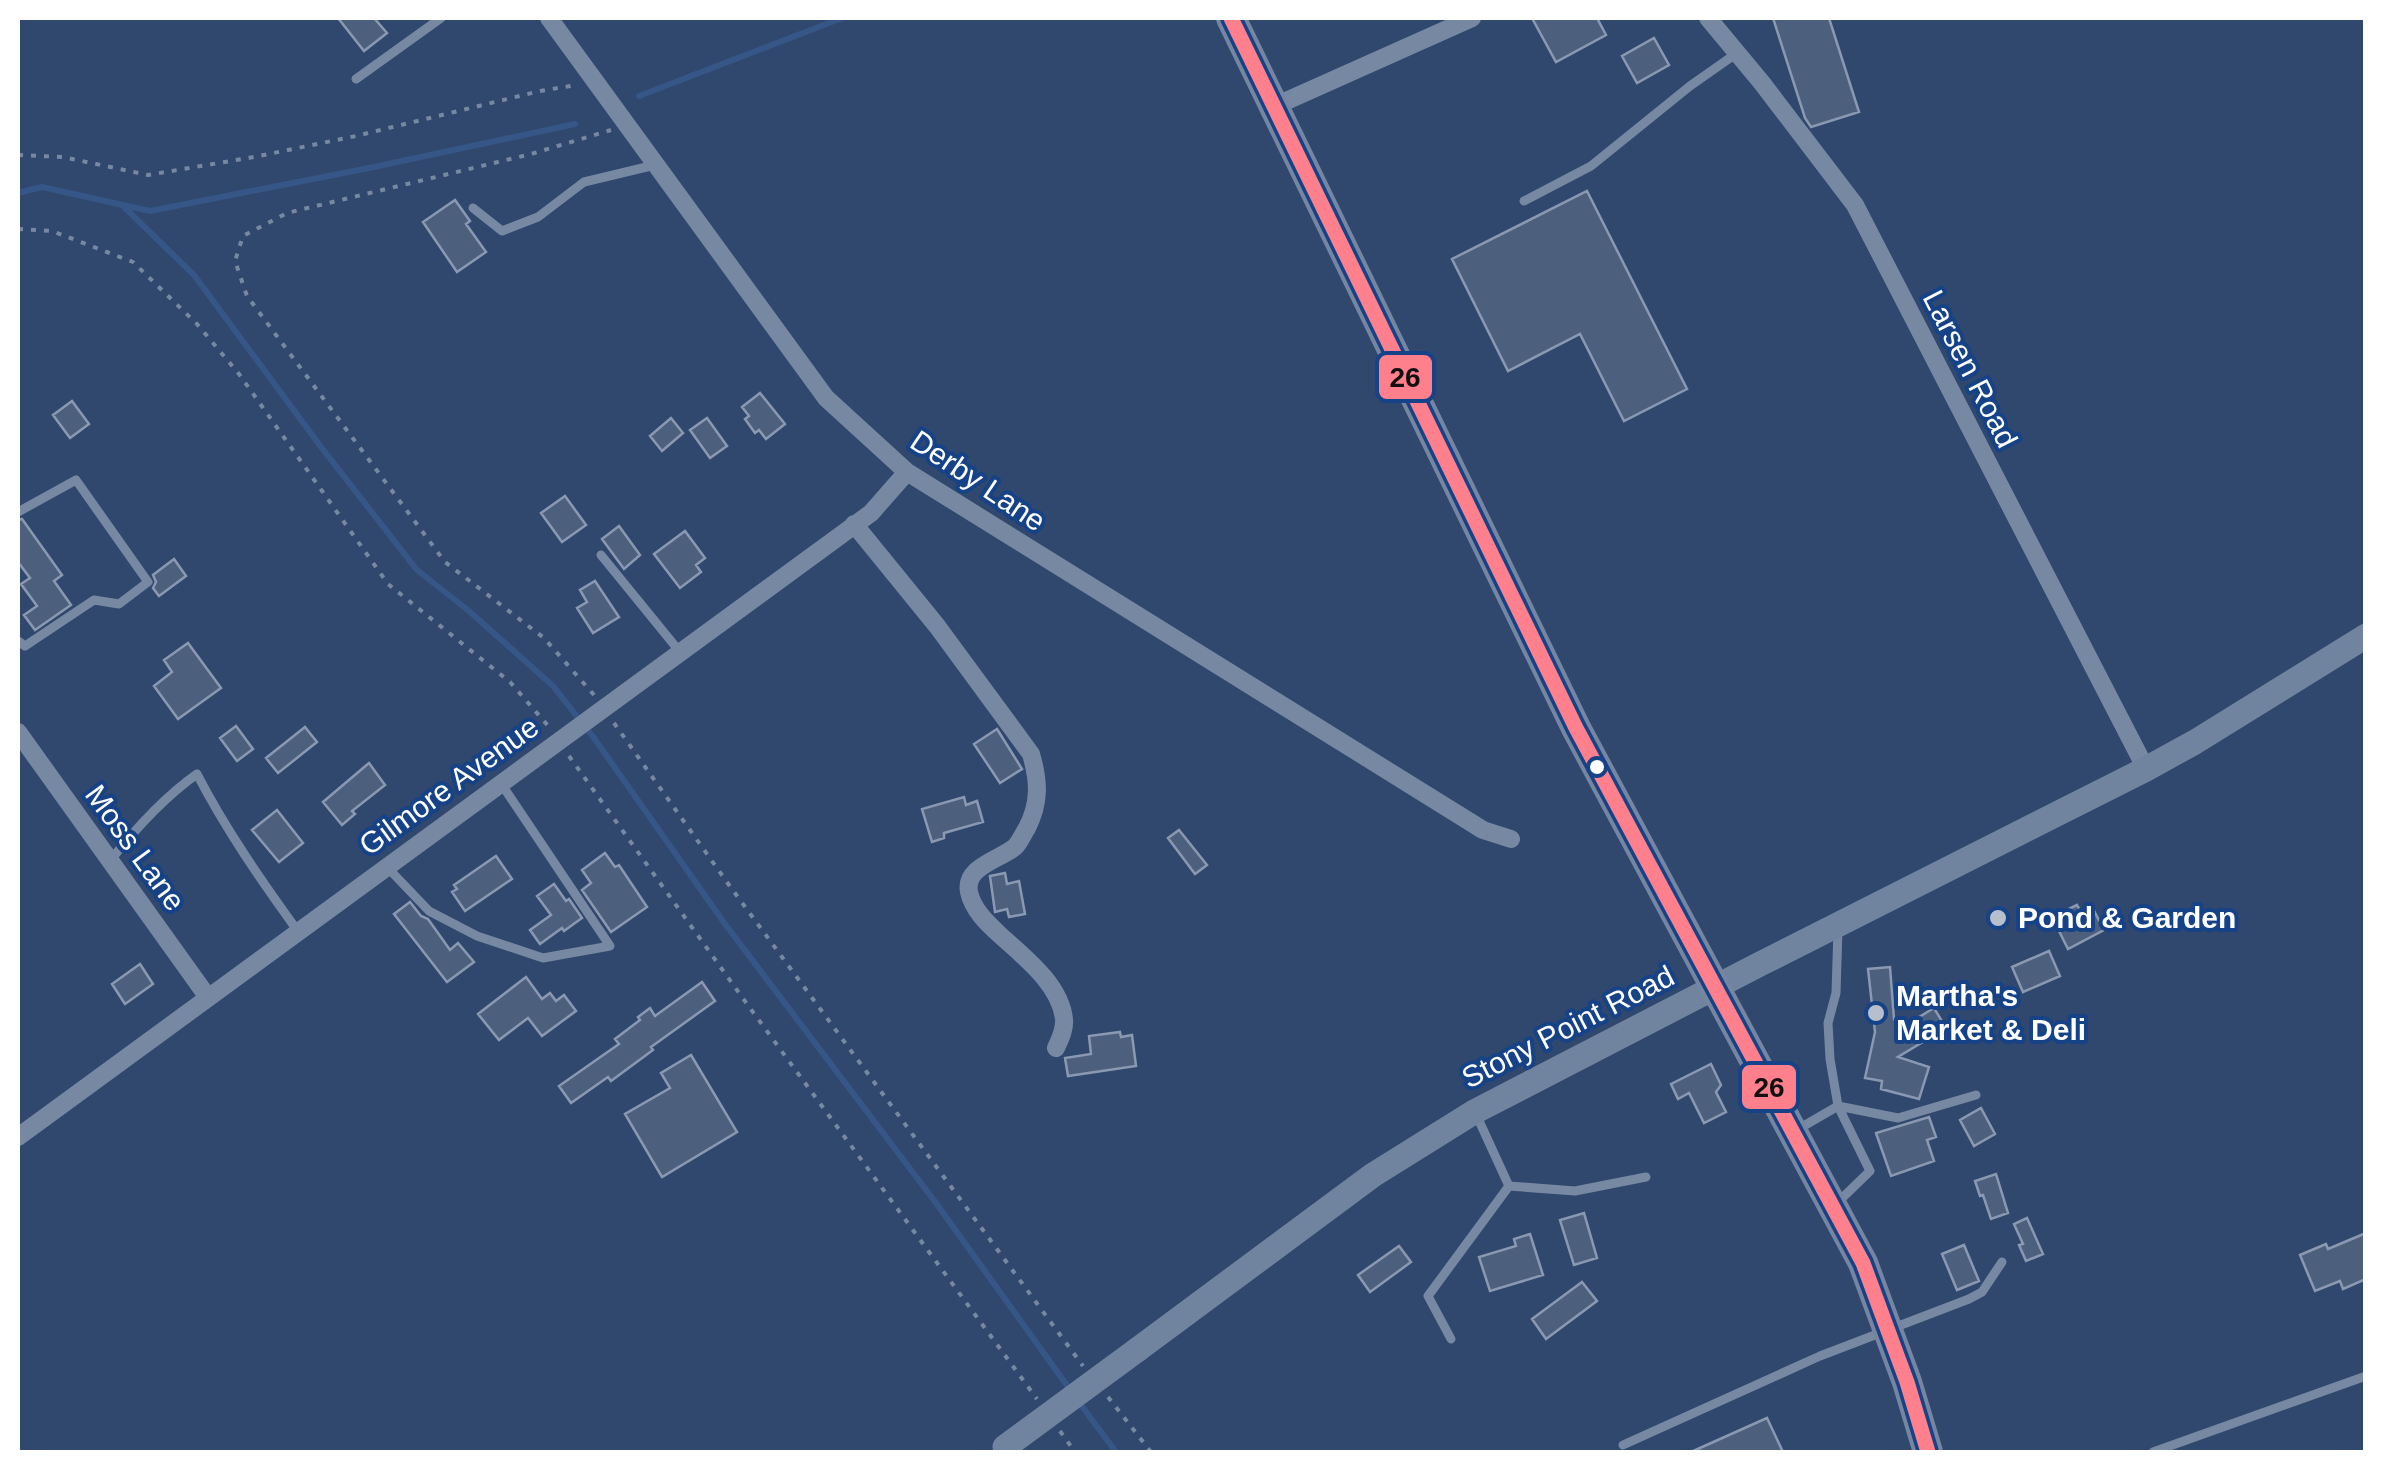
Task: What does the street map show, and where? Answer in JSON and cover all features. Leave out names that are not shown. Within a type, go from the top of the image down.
[{"type":"main road","points":[[1232,18],[1567,711],[1863,1263],[1928,1452]]},
{"type":"main road","name":"Stony Point Road","points":[[1001,1450],[1373,1175],[1474,1112],[2146,769],[2366,636]]},
{"type":"street","name":"Derby Lane","points":[[548,18],[826,398],[906,472],[1483,830],[1511,840]]},
{"type":"street","points":[[1275,106],[1472,18]]},
{"type":"street","name":"Larsen Road","points":[[1708,18],[1855,205],[2146,769]]},
{"type":"street","name":"Gilmore Avenue","points":[[18,1137],[870,513],[906,472]]},
{"type":"street","points":[[854,524],[938,626],[1031,754],[1038,792],[1033,816],[1017,846],[977,870],[968,889],[984,920],[1040,974],[1060,1002],[1064,1030],[1056,1048]]},
{"type":"street","name":"Moss Lane","points":[[18,732],[207,996]]},
{"type":"lane","points":[[356,80],[441,18]]},
{"type":"lane","points":[[1524,201],[1590,166],[1737,53]]},
{"type":"lane","points":[[473,208],[502,231],[538,217],[584,182],[655,165]]},
{"type":"lane","points":[[18,512],[76,480],[148,582],[118,604],[94,600],[25,646],[18,640]]},
{"type":"lane","points":[[601,555],[680,652]]},
{"type":"lane","points":[[110,860],[138,825],[197,774],[254,872],[297,930]]},
{"type":"lane","points":[[386,866],[429,911],[477,936],[542,958],[610,946],[500,782]]},
{"type":"lane","points":[[1834,1207],[1870,1171],[1838,1106],[1830,1059],[1828,1022],[1836,994],[1838,925]]},
{"type":"lane","points":[[1793,1132],[1838,1106],[1898,1118],[1976,1095]]},
{"type":"lane","points":[[1474,1112],[1510,1186]]},
{"type":"lane","points":[[1510,1186],[1575,1191],[1646,1177]]},
{"type":"lane","points":[[1450,1339],[1428,1296],[1510,1186]]},
{"type":"lane","points":[[1623,1445],[1820,1356],[1969,1300],[1982,1292],[2002,1262]]},
{"type":"lane","points":[[2154,1452],[2366,1376]]},
{"type":"path","points":[[18,156],[63,157],[148,175],[356,136],[540,90],[594,82]]},
{"type":"path","points":[[626,125],[532,154],[287,212],[243,236],[235,260],[247,296],[445,562],[544,638],[1086,1370]]},
{"type":"path","points":[[18,229],[52,232],[133,262],[198,324],[238,374],[388,584],[510,682],[565,736],[569,757],[1002,1350]]},
{"type":"path","points":[[1098,1384],[1151,1452]]},
{"type":"building","points":[[338,18],[374,18],[387,33],[364,51]]},
{"type":"building","points":[[1532,18],[1597,18],[1606,35],[1556,62]]},
{"type":"building","points":[[1773,18],[1829,18],[1859,112],[1811,127]]},
{"type":"building","points":[[1654,38],[1669,65],[1637,83],[1622,56]]},
{"type":"building","points":[[1587,191],[1687,389],[1624,421],[1580,334],[1508,371],[1452,259]]},
{"type":"building","points":[[455,200],[486,252],[457,272],[423,222]]},
{"type":"building","points":[[760,393],[785,424],[766,439],[759,430],[755,433],[742,407]]},
{"type":"building","points":[[72,401],[89,424],[70,438],[53,415]]},
{"type":"building","points":[[671,418],[683,433],[662,451],[650,436]]},
{"type":"building","points":[[707,418],[727,446],[710,458],[690,430]]},
{"type":"building","points":[[565,496],[586,525],[562,542],[541,513]]},
{"type":"building","points":[[22,519],[62,575],[54,581],[71,605],[35,630],[24,615],[37,606],[21,584],[30,578],[18,562],[18,520]]},
{"type":"building","points":[[619,526],[640,555],[624,569],[602,539]]},
{"type":"building","points":[[685,531],[705,558],[696,565],[701,572],[680,588],[654,554]]},
{"type":"building","points":[[174,559],[186,576],[159,596],[153,588],[153,575]]},
{"type":"building","points":[[595,581],[619,617],[593,633],[577,608],[587,602],[580,590]]},
{"type":"building","points":[[188,643],[221,688],[178,719],[154,686],[172,672],[164,660]]},
{"type":"building","points":[[236,726],[253,749],[237,761],[220,738]]},
{"type":"building","points":[[305,727],[317,742],[278,773],[266,758]]},
{"type":"building","points":[[997,729],[1022,769],[1000,783],[974,744]]},
{"type":"building","points":[[369,763],[385,785],[352,811],[355,814],[342,825],[323,802]]},
{"type":"building","points":[[964,797],[966,805],[977,801],[983,822],[944,833],[944,838],[932,842],[922,809]]},
{"type":"building","points":[[277,810],[303,843],[279,862],[252,830]]},
{"type":"building","points":[[1179,830],[1207,865],[1195,874],[1168,838]]},
{"type":"building","points":[[605,853],[615,867],[619,865],[647,907],[611,932],[582,890],[591,883],[582,870]]},
{"type":"building","points":[[496,856],[512,879],[465,911],[452,892],[457,889],[454,885]]},
{"type":"building","points":[[1005,873],[1007,884],[1019,881],[1025,914],[1009,917],[1007,909],[995,912],[990,876]]},
{"type":"building","points":[[554,884],[582,918],[540,944],[530,930],[551,915],[537,896]]},
{"type":"building","points":[[410,902],[450,950],[458,943],[474,962],[447,982],[394,914]]},
{"type":"building","points":[[2077,905],[2081,912],[2092,907],[2104,930],[2068,949],[2052,917]]},
{"type":"building","points":[[2049,951],[2060,976],[2023,992],[2012,967]]},
{"type":"building","points":[[140,964],[153,984],[125,1004],[112,984]]},
{"type":"building","points":[[1890,967],[1894,1019],[1900,1018],[1901,1028],[1934,1008],[1946,1028],[1898,1057],[1929,1067],[1919,1099],[1881,1089],[1882,1081],[1865,1078],[1875,1032],[1868,969]]},
{"type":"building","points":[[526,977],[542,999],[550,993],[556,1001],[564,995],[576,1011],[542,1036],[528,1018],[499,1040],[478,1014]]},
{"type":"building","points":[[702,982],[715,1001],[611,1081],[608,1077],[571,1103],[559,1086],[619,1044],[615,1039],[650,1008],[655,1016]]},
{"type":"building","points":[[1120,1032],[1121,1037],[1132,1035],[1136,1066],[1068,1076],[1065,1058],[1091,1054],[1089,1036]]},
{"type":"building","points":[[691,1055],[737,1132],[662,1177],[625,1114],[670,1088],[661,1073]]},
{"type":"building","points":[[1711,1064],[1721,1085],[1716,1092],[1726,1112],[1704,1123],[1689,1093],[1678,1099],[1671,1084]]},
{"type":"building","points":[[1981,1108],[1995,1134],[1974,1146],[1960,1120]]},
{"type":"building","points":[[1929,1117],[1936,1137],[1927,1140],[1934,1161],[1891,1176],[1876,1133]]},
{"type":"building","points":[[1996,1174],[2008,1213],[1991,1219],[1975,1181]]},
{"type":"building","points":[[1584,1213],[1597,1258],[1574,1265],[1560,1220]]},
{"type":"building","points":[[2027,1218],[2043,1254],[2026,1261],[2014,1224]]},
{"type":"building","points":[[2366,1233],[2366,1279],[2343,1289],[2340,1281],[2315,1291],[2300,1255],[2326,1244],[2328,1249]]},
{"type":"building","points":[[1530,1234],[1543,1275],[1490,1291],[1479,1257],[1516,1246],[1514,1239]]},
{"type":"building","points":[[1964,1245],[1979,1281],[1957,1290],[1942,1254]]},
{"type":"building","points":[[1399,1246],[1411,1262],[1370,1292],[1358,1275]]},
{"type":"building","points":[[1582,1282],[1597,1301],[1546,1339],[1532,1319]]},
{"type":"building","points":[[1767,1418],[1783,1452],[1691,1452]]},
{"type":"waterway","points":[[639,96],[842,18]]},
{"type":"waterway","points":[[18,193],[42,187],[150,211],[575,124]]},
{"type":"waterway","points":[[122,205],[194,275],[417,570],[553,686],[1071,1391]]},
{"type":"waterway","points":[[1078,1401],[1116,1452]]},
{"type":"transit line","name":"26","points":[[1231,18],[1576,728],[1863,1263],[1928,1452]]},
{"type":"place","name":"Pond & Garden","points":[[1998,918]]},
{"type":"place","name":"Martha's Market & Deli","points":[[1876,1013]]}]
